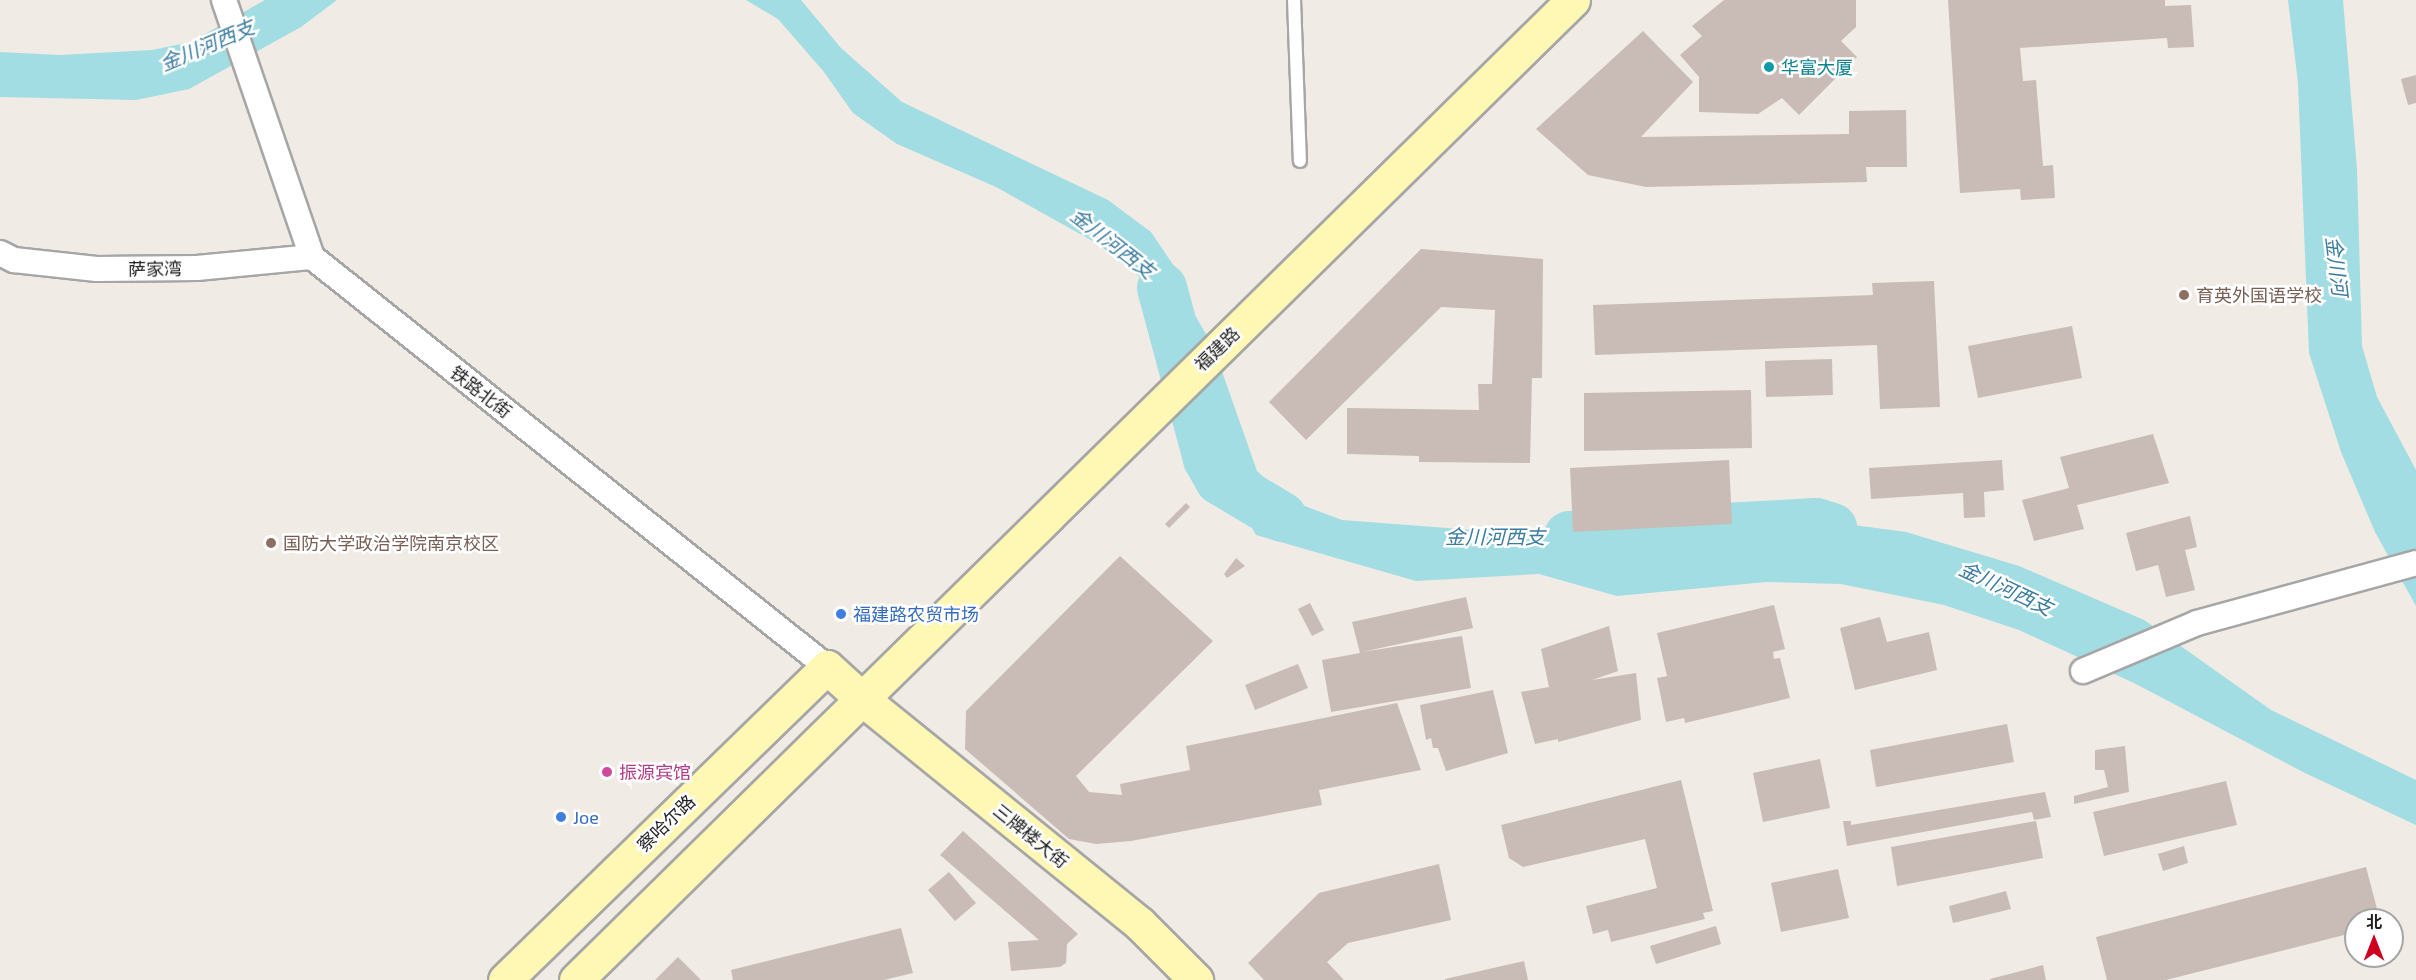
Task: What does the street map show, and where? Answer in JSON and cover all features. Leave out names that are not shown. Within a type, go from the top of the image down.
[{"type":"main road","name":"福建路","points":[[861,698],[1573,0]]},
{"type":"main road","name":"铁路北街","points":[[827,667],[861,698]]},
{"type":"main road","name":"察哈尔路","points":[[505,980],[827,667]]},
{"type":"main road","points":[[576,980],[861,698]]},
{"type":"main road","name":"三牌楼大街","points":[[861,698],[1139,923],[1196,980]]},
{"type":"street","points":[[224,0],[312,257]]},
{"type":"street","name":"萨家湾","points":[[0,253],[14,260],[97,269],[197,268],[312,257]]},
{"type":"street","name":"铁路北街","points":[[312,257],[827,667]]},
{"type":"street","points":[[2083,671],[2197,623],[2416,563]]},
{"type":"lane","points":[[1294,0],[1300,161]]},
{"type":"water","points":[[265,0],[337,0],[301,27],[189,89],[136,100],[0,97],[0,52],[60,55],[152,50],[191,42]]},
{"type":"water","points":[[746,0],[801,0],[841,48],[902,102],[1108,200],[1151,232],[1178,272],[1189,305],[1213,346],[1257,471],[1286,499],[1342,520],[1526,534],[1682,532],[1831,522],[1906,532],[2019,566],[2144,620],[2271,710],[2416,780],[2416,825],[2305,773],[2134,683],[2019,630],[1944,605],[1841,584],[1766,582],[1617,596],[1539,574],[1416,581],[1256,535],[1208,451],[1189,370],[1161,319],[1152,287],[1098,244],[996,187],[897,144],[853,113],[824,72],[778,19]]},
{"type":"water","name":"金川河","points":[[2288,0],[2343,0],[2357,169],[2362,346],[2377,397],[2416,470],[2416,606],[2375,532],[2341,452],[2309,353],[2298,83]]},
{"type":"building","name":"华富大厦","points":[[1724,0],[1856,0],[1856,27],[1841,41],[1857,57],[1799,115],[1782,98],[1758,114],[1699,112],[1699,77],[1680,55],[1702,36],[1692,26]]},
{"type":"building","points":[[1948,0],[2165,0],[2165,6],[2191,5],[2194,47],[2168,48],[2167,38],[2020,48],[2023,81],[2036,80],[2043,166],[2053,165],[2055,198],[2021,200],[2020,189],[1960,193]]},
{"type":"building","points":[[1643,31],[1693,82],[1641,137],[1849,134],[1849,111],[1906,110],[1907,167],[1866,167],[1867,182],[1646,187],[1588,175],[1536,129]]},
{"type":"building","points":[[2416,75],[2416,103],[2408,105],[2401,79]]},
{"type":"building","points":[[1421,249],[1543,259],[1542,378],[1532,378],[1530,463],[1419,462],[1419,456],[1347,454],[1347,408],[1479,410],[1478,384],[1492,384],[1495,310],[1441,307],[1306,440],[1269,402]]},
{"type":"building","points":[[1934,281],[1940,407],[1880,409],[1877,345],[1595,355],[1593,305],[1873,295],[1872,283]]},
{"type":"building","points":[[2072,326],[2082,378],[1978,398],[1968,346]]},
{"type":"building","points":[[1832,359],[1833,395],[1766,397],[1765,361]]},
{"type":"building","points":[[1751,390],[1752,448],[1584,451],[1584,393]]},
{"type":"building","points":[[2153,434],[2169,483],[2077,505],[2084,529],[2034,541],[2022,500],[2069,488],[2060,457]]},
{"type":"building","points":[[1729,460],[1732,524],[1573,532],[1570,468]]},
{"type":"building","points":[[2002,460],[2004,490],[1984,492],[1985,517],[1964,518],[1963,493],[1871,499],[1869,468]]},
{"type":"building","points":[[1186,503],[1190,507],[1169,528],[1165,524]]},
{"type":"building","points":[[2190,516],[2197,547],[2185,550],[2195,590],[2166,597],[2158,565],[2136,571],[2126,533]]},
{"type":"building","points":[[1120,556],[1213,641],[1076,776],[1089,792],[1122,795],[1120,784],[1190,770],[1186,746],[1397,703],[1421,770],[1319,790],[1322,805],[1131,841],[1096,844],[1069,839],[965,749],[966,711]]},
{"type":"building","points":[[1236,558],[1245,566],[1227,578],[1224,574]]},
{"type":"building","points":[[1466,597],[1473,628],[1362,652],[1462,636],[1471,688],[1331,712],[1322,660],[1360,653],[1352,622]]},
{"type":"building","points":[[1310,603],[1324,630],[1312,636],[1298,609]]},
{"type":"building","points":[[1774,605],[1785,649],[1773,652],[1774,659],[1780,658],[1790,698],[1685,723],[1684,718],[1666,722],[1657,678],[1667,676],[1657,633]]},
{"type":"building","points":[[1880,617],[1887,642],[1929,632],[1937,670],[1855,690],[1840,628]]},
{"type":"building","points":[[1609,626],[1618,671],[1592,680],[1636,673],[1641,720],[1558,742],[1558,739],[1535,744],[1521,692],[1549,687],[1541,649]]},
{"type":"building","points":[[1298,664],[1308,688],[1255,710],[1245,685]]},
{"type":"building","points":[[1493,690],[1508,753],[1446,771],[1438,748],[1433,748],[1431,738],[1426,740],[1420,705]]},
{"type":"building","points":[[2007,724],[2014,762],[1876,787],[1870,750]]},
{"type":"building","points":[[2125,746],[2129,792],[2074,804],[2074,796],[2108,787],[2104,770],[2095,770],[2095,750]]},
{"type":"building","points":[[1820,759],[1830,808],[1763,822],[1753,773]]},
{"type":"building","points":[[1681,780],[1713,911],[1703,913],[1705,919],[1611,942],[1608,930],[1593,934],[1586,906],[1657,888],[1645,839],[1523,867],[1509,858],[1501,825]]},
{"type":"building","points":[[2226,781],[2237,825],[2104,856],[2093,812]]},
{"type":"building","points":[[2045,792],[2051,817],[2034,820],[2032,812],[1847,846],[1843,821],[1851,821],[1851,825]]},
{"type":"building","points":[[2036,821],[2043,858],[1897,886],[1891,847]]},
{"type":"building","points":[[963,831],[1078,934],[1067,944],[1066,963],[1060,967],[1011,971],[1008,942],[1039,940],[940,855]]},
{"type":"building","points":[[2184,846],[2188,863],[2163,871],[2158,854]]},
{"type":"building","points":[[1439,864],[1451,920],[1348,943],[1327,962],[1344,980],[1264,980],[1248,963],[1319,893]]},
{"type":"building","points":[[2366,867],[2377,908],[2344,908],[2344,935],[2166,980],[2107,980],[2096,937]]},
{"type":"building","points":[[1838,869],[1849,918],[1781,932],[1771,883]]},
{"type":"building","points":[[949,872],[976,903],[955,921],[928,890]]},
{"type":"building","points":[[2006,891],[2011,909],[1953,923],[1949,906]]},
{"type":"building","points":[[1716,926],[1721,944],[1656,964],[1650,946]]},
{"type":"building","points":[[901,928],[913,973],[884,980],[733,980],[731,970]]},
{"type":"building","points":[[678,957],[701,980],[655,980]]},
{"type":"building","points":[[1524,961],[1528,980],[1445,980],[1445,979]]},
{"type":"building","points":[[2043,965],[2046,980],[1990,980],[1990,979]]},
{"type":"waterway","name":"金川河西支","points":[[1162,288],[1208,459],[1220,480],[1282,517]]},
{"type":"waterway","name":"金川河西支","points":[[1569,536],[1816,523],[1832,528]]},
{"type":"place","name":"华富大厦","points":[[1769,67]]},
{"type":"place","name":"育英外国语学校","points":[[2184,295]]},
{"type":"place","name":"国防大学政治学院南京校区","points":[[271,543]]},
{"type":"place","name":"福建路农贸市场","points":[[841,614]]},
{"type":"place","name":"振源宾馆","points":[[607,772]]},
{"type":"place","name":"Joe","points":[[561,817]]}]
